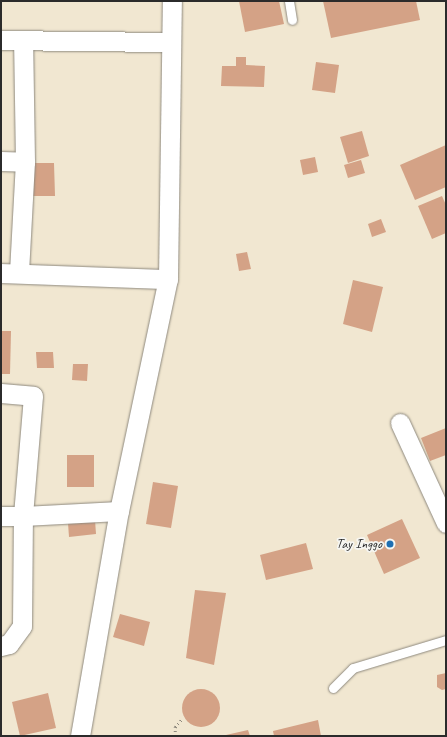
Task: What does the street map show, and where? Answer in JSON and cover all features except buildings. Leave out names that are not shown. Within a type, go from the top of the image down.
[{"type":"street","points":[[80,736],[119,512],[168,279],[172,1]]},
{"type":"street","points":[[1,40],[171,42]]},
{"type":"street","points":[[23,40],[25,162],[10,273],[168,279]]},
{"type":"street","points":[[1,161],[25,162]]},
{"type":"street","points":[[1,393],[33,396],[23,516],[22,626],[9,644],[1,646]]},
{"type":"street","points":[[400,423],[446,522]]},
{"type":"street","points":[[1,516],[119,512]]},
{"type":"lane","points":[[289,1],[292,20]]},
{"type":"lane","points":[[333,688],[352,668],[446,640]]},
{"type":"path","points":[[174,736],[175,727],[182,719]]},
{"type":"place","name":"Tay Inggo","points":[[390,544]]}]
